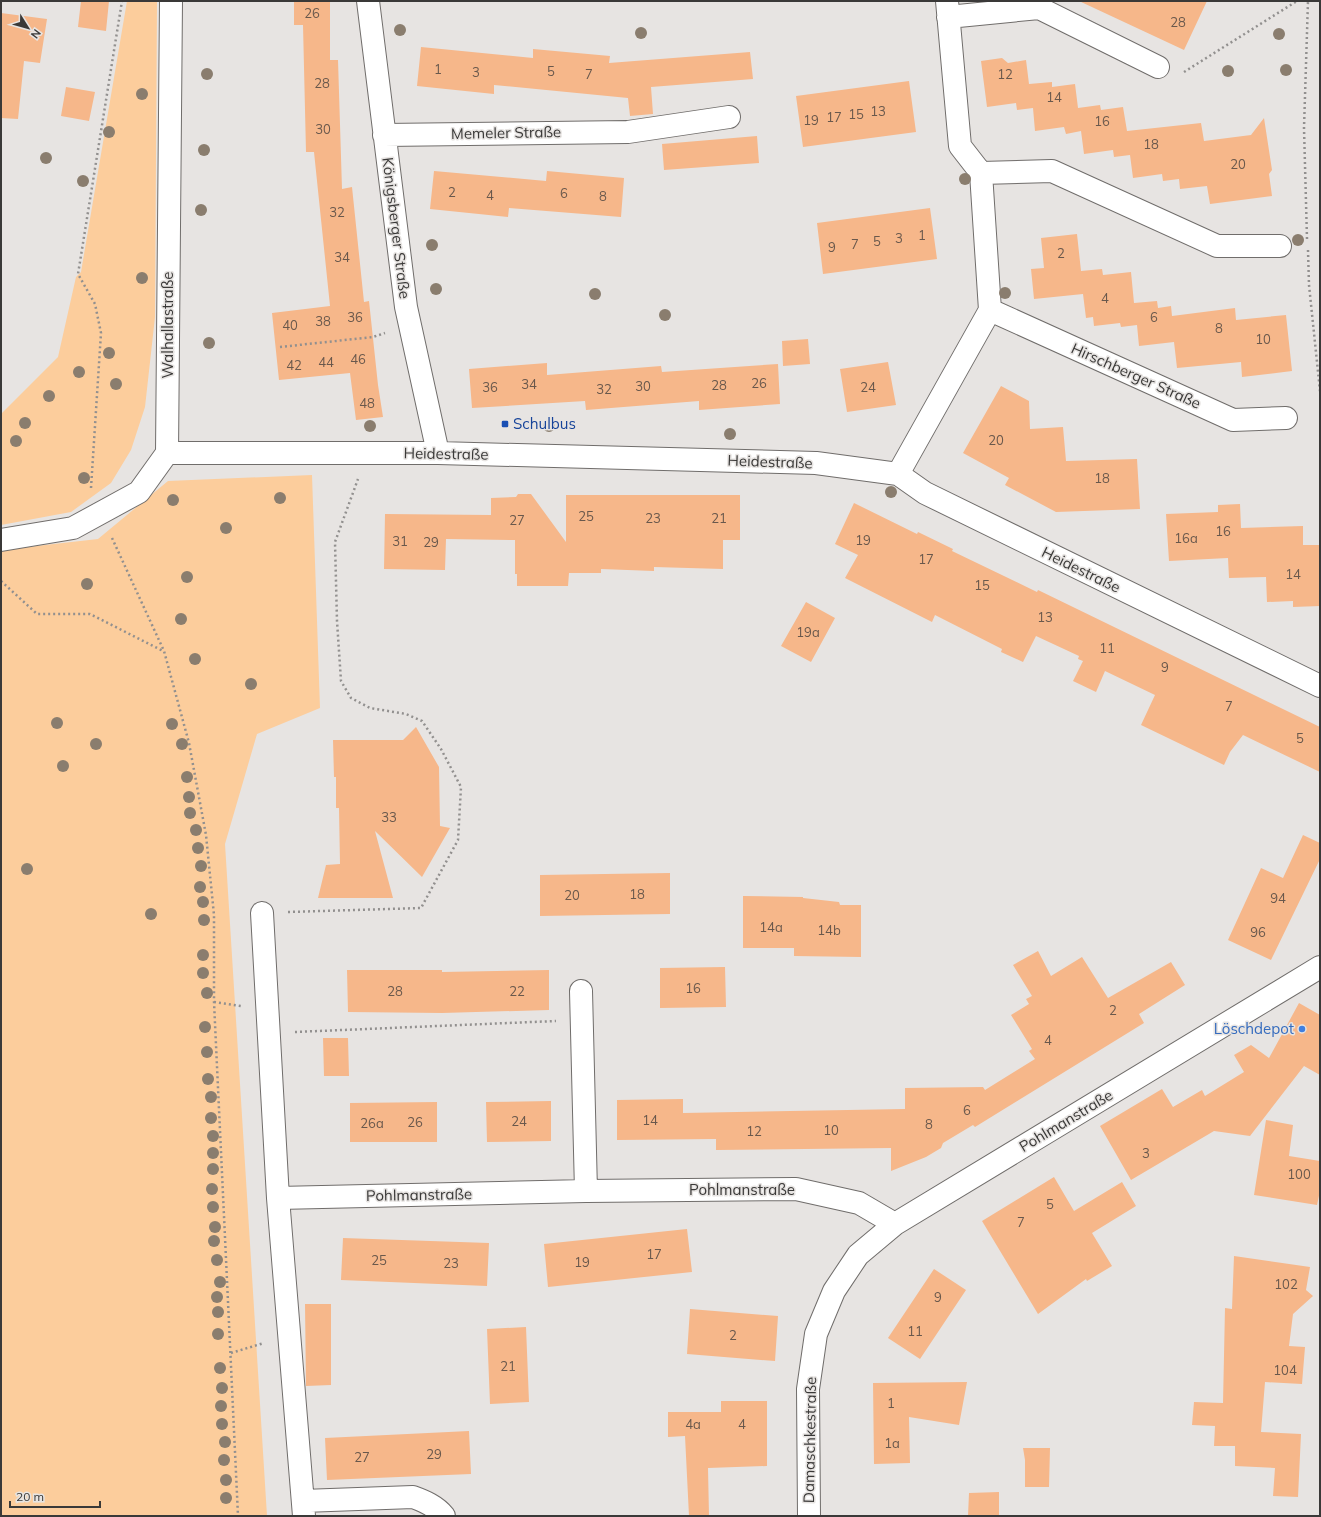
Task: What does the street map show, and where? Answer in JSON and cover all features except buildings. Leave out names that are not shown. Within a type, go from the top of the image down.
[{"type":"street","name":"Walhallastraße","points":[[168,453],[171,1]]},
{"type":"street","name":"Königsberger Straße","points":[[368,1],[406,307],[438,453]]},
{"type":"street","points":[[898,474],[990,310],[981,172],[960,146],[947,9],[1039,8],[1158,67]]},
{"type":"street","name":"Memeler Straße","points":[[384,135],[628,132],[729,117]]},
{"type":"street","points":[[981,172],[1052,171],[1217,246],[1280,246]]},
{"type":"street","name":"Hirschberger Straße","points":[[990,310],[1233,420],[1286,418]]},
{"type":"street","points":[[1,540],[73,528],[139,492],[168,453]]},
{"type":"street","name":"Heidestraße","points":[[168,453],[438,453],[816,463],[898,474],[924,493],[1320,686]]},
{"type":"street","points":[[262,913],[278,1198],[304,1508],[413,1497],[432,1506],[440,1511],[444,1516]]},
{"type":"street","name":"Pohlmanstraße","points":[[278,1198],[796,1188],[859,1203],[895,1224],[1320,967]]},
{"type":"street","points":[[581,991],[586,1191]]},
{"type":"street","name":"Damaschkestraße","points":[[809,1516],[808,1389],[816,1334],[834,1291],[858,1255],[895,1224]]},
{"type":"path","points":[[122,1],[78,274],[95,304],[101,333],[91,486],[96,515],[114,540],[164,651],[189,743],[206,835],[213,908],[214,1002],[238,1516]]},
{"type":"path","points":[[1158,67],[1180,74],[1296,1]]},
{"type":"path","points":[[1308,1],[1304,128],[1309,285],[1320,391]]},
{"type":"path","points":[[280,347],[373,337],[410,325]]},
{"type":"path","points":[[262,913],[421,908],[458,840],[461,787],[441,749],[422,721],[406,714],[370,708],[351,698],[341,681],[334,542],[357,482],[359,454]]},
{"type":"path","points":[[1,581],[37,614],[90,614],[164,651]]},
{"type":"path","points":[[268,1034],[582,1020]]},
{"type":"path","points":[[231,1354],[289,1335]]},
{"type":"shaded area","points":[[127,1],[157,1],[155,317],[145,407],[131,450],[111,483],[71,512],[1,525],[1,414],[58,357],[76,277],[81,272]]},
{"type":"shaded area","points":[[312,475],[320,708],[257,734],[225,844],[267,1516],[1,1516],[1,550],[98,539],[168,481]]},
{"type":"place","name":"Schulbus","points":[[505,424]]},
{"type":"place","name":"Löschdepot","points":[[1302,1029]]}]
